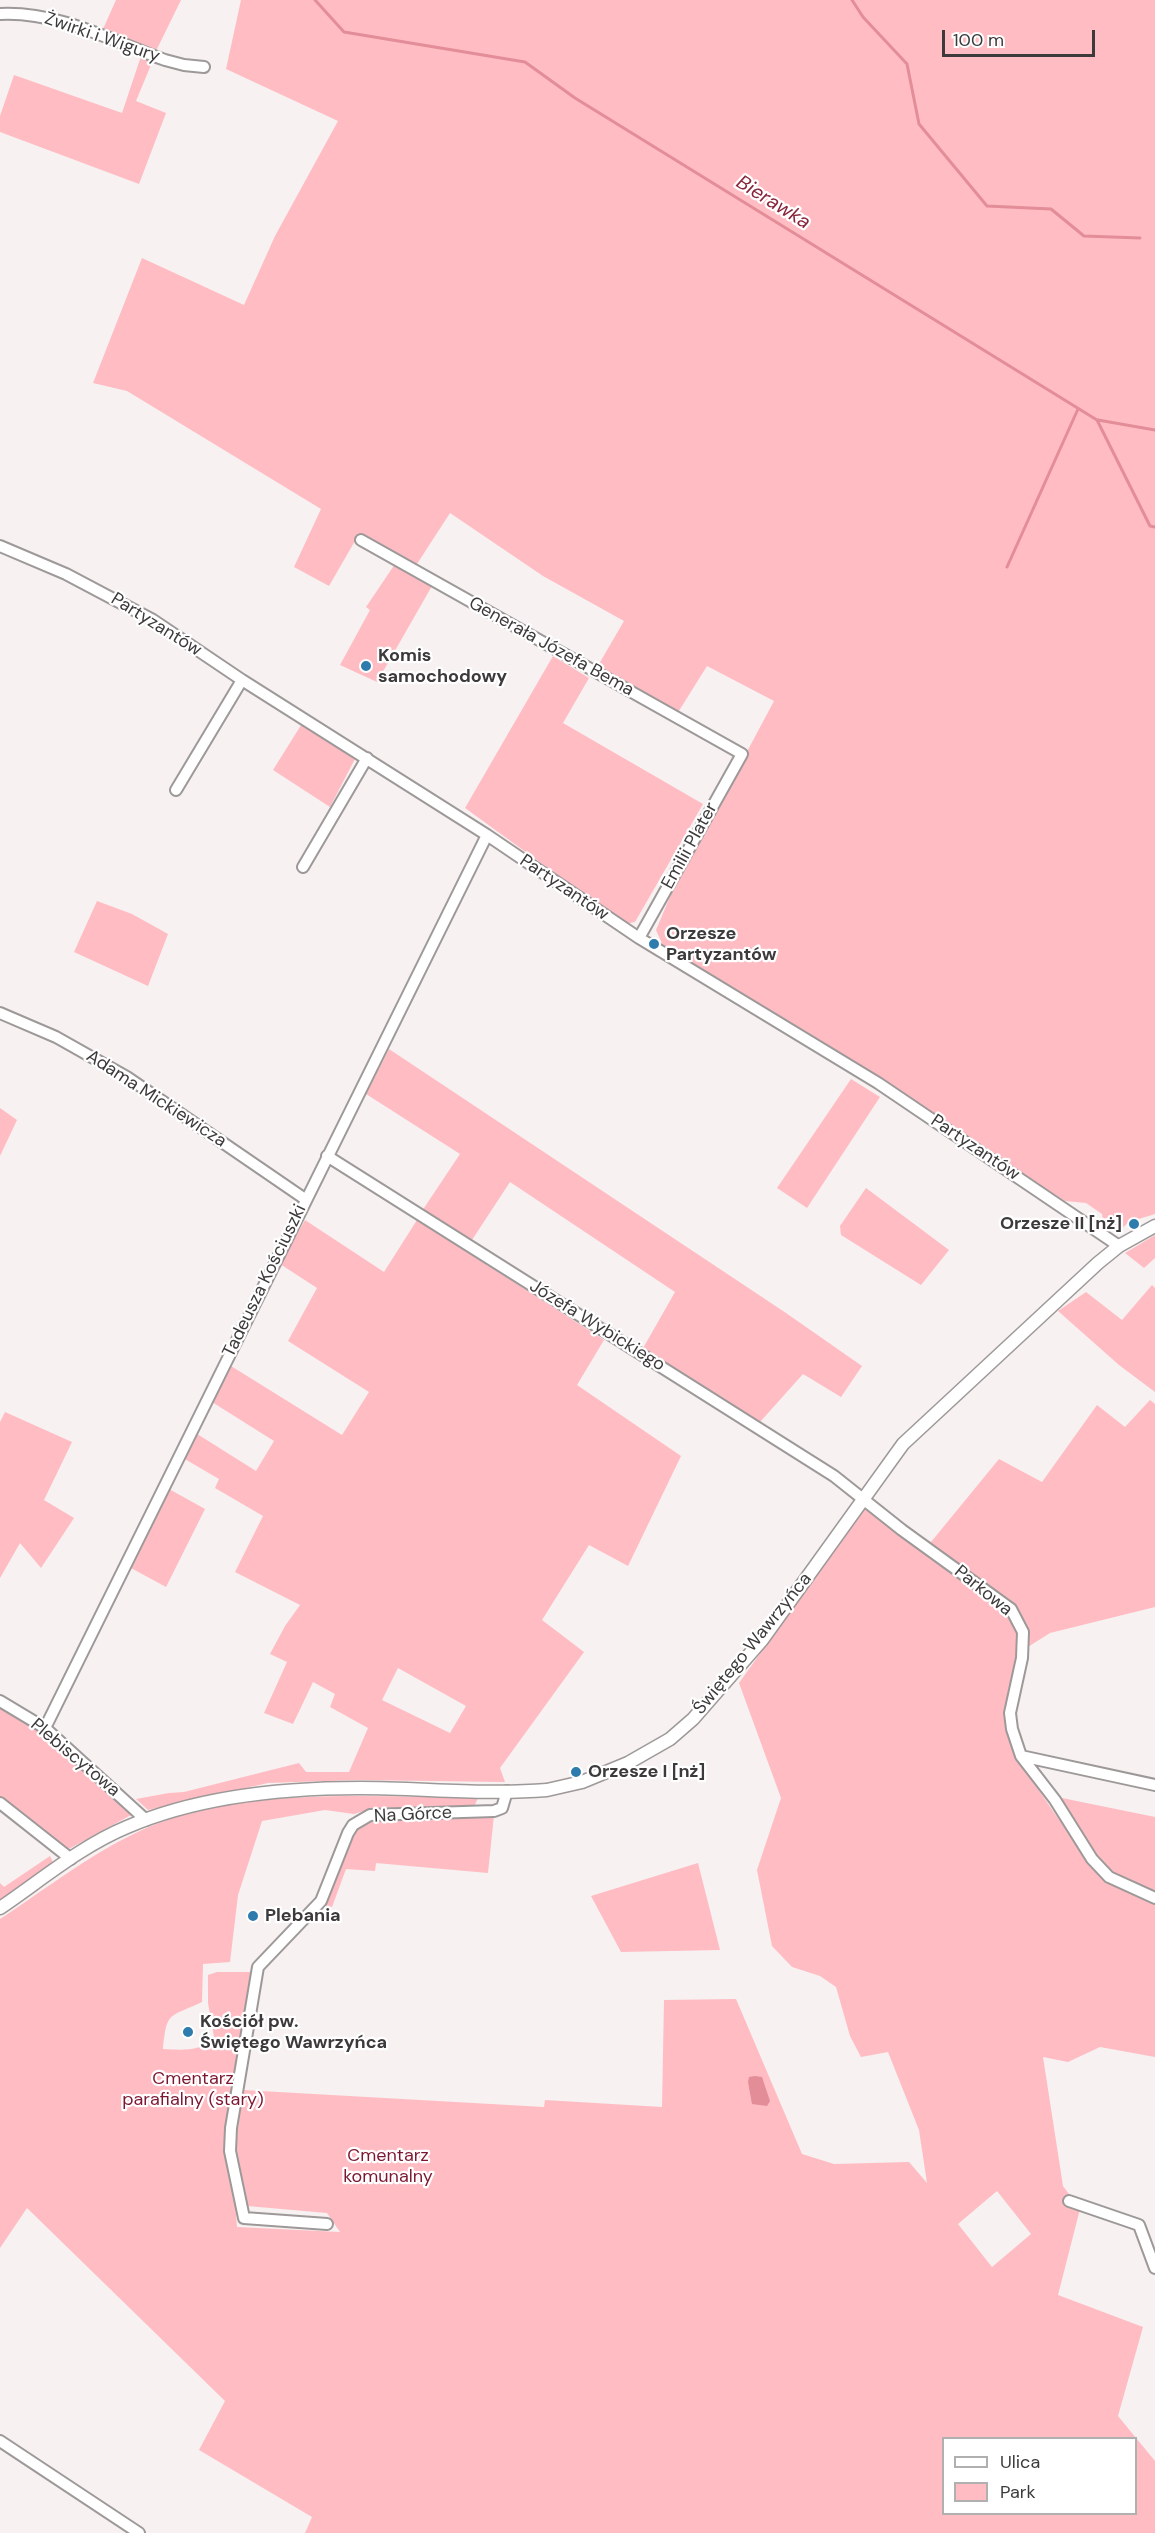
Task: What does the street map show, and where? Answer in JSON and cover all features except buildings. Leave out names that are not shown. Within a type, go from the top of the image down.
[{"type":"street","name":"Żwirki i Wigury","points":[[0,14],[20,13],[50,17],[165,60],[204,67]]},
{"type":"street","name":"Generała Józefa Bema","points":[[361,540],[742,754]]},
{"type":"street","name":"Partyzantów","points":[[0,546],[66,574],[153,620],[242,680],[487,835],[639,938],[878,1083],[1119,1246]]},
{"type":"street","points":[[176,790],[242,680]]},
{"type":"street","name":"Emilii Plater","points":[[639,938],[742,754]]},
{"type":"street","points":[[303,867],[367,758]]},
{"type":"street","name":"Tadeusza Kościuszki","points":[[45,1728],[487,835]]},
{"type":"street","name":"Adama Mickiewicza","points":[[0,1012],[56,1037],[127,1077],[305,1199]]},
{"type":"street","name":"Józefa Wybickiego","points":[[327,1156],[834,1476],[864,1499]]},
{"type":"street","name":"Świętego Wawrzyńca","points":[[0,1908],[105,1838],[146,1820],[205,1803],[287,1790],[360,1788],[507,1791],[554,1789],[582,1782],[628,1763],[670,1739],[693,1719],[762,1640],[908,1439],[1119,1246],[1155,1226]]},
{"type":"street","name":"Parkowa","points":[[864,1499],[902,1530],[996,1596],[1011,1610],[1020,1623],[1024,1642],[1010,1713],[1013,1736],[1020,1756],[1055,1800],[1100,1868],[1109,1877],[1155,1898]]},
{"type":"street","name":"Plebiscytowa","points":[[0,1701],[45,1728],[146,1820]]},
{"type":"street","points":[[1020,1756],[1155,1785]]},
{"type":"street","name":"Na Górce","points":[[327,2224],[244,2218],[230,2151],[231,2128],[258,1967],[321,1901],[348,1833],[360,1819],[370,1815],[494,1811],[502,1808],[507,1791]]},
{"type":"street","points":[[0,1803],[71,1859]]},
{"type":"street","points":[[1069,2201],[1139,2224],[1155,2268]]},
{"type":"street","points":[[0,2441],[139,2533]]},
{"type":"green space","points":[[116,0],[181,0],[156,51],[103,29]]},
{"type":"green space","points":[[241,0],[1155,0],[1155,1214],[1129,1222],[1120,1230],[1104,1226],[1102,1214],[1086,1203],[1065,1201],[664,948],[656,930],[672,892],[774,701],[707,666],[677,714],[596,669],[624,621],[543,576],[450,513],[415,567],[359,534],[329,586],[294,567],[321,509],[127,391],[93,383],[142,258],[244,305],[275,236],[338,121],[226,69]]},
{"type":"green space","points":[[141,56],[153,60],[136,101],[166,113],[139,184],[0,132],[0,116],[14,75],[122,113]]},
{"type":"green space","points":[[395,564],[432,586],[377,682],[340,665],[370,610],[366,607]]},
{"type":"green space","points":[[553,656],[589,678],[563,723],[703,804],[635,922],[625,924],[465,808]]},
{"type":"green space","points":[[303,722],[356,757],[330,807],[273,770]]},
{"type":"green space","points":[[97,901],[132,914],[168,934],[148,986],[74,952]]},
{"type":"green space","points":[[389,1049],[862,1366],[841,1397],[803,1374],[760,1422],[642,1350],[675,1292],[510,1182],[470,1243],[422,1211],[460,1154],[366,1094]]},
{"type":"green space","points":[[851,1079],[880,1097],[807,1208],[777,1188]]},
{"type":"green space","points":[[0,1108],[17,1120],[0,1156]]},
{"type":"green space","points":[[866,1188],[949,1250],[921,1285],[841,1235],[840,1226]]},
{"type":"green space","points":[[305,1220],[384,1272],[417,1220],[604,1340],[577,1385],[681,1456],[628,1566],[589,1545],[542,1620],[584,1652],[500,1768],[505,1782],[357,1780],[268,1783],[148,1810],[136,1799],[184,1792],[299,1763],[306,1772],[349,1772],[368,1728],[330,1707],[335,1694],[313,1682],[293,1724],[264,1713],[287,1662],[270,1654],[285,1626],[300,1605],[235,1572],[263,1516],[215,1488],[219,1479],[183,1458],[194,1432],[256,1471],[274,1441],[212,1402],[231,1366],[342,1435],[369,1392],[288,1341],[317,1288],[280,1264]],"holes":[[[398,1668],[466,1706],[450,1733],[382,1700]]]},
{"type":"green space","points":[[1155,1235],[1155,1258],[1144,1268],[1125,1253]]},
{"type":"green space","points":[[1152,1285],[1155,1288],[1155,1392],[1119,1365],[1058,1311],[1086,1292],[1122,1320]]},
{"type":"green space","points":[[1150,1400],[1155,1404],[1155,1607],[1050,1633],[1020,1652],[1012,1676],[1008,1699],[1023,1767],[1055,1814],[1093,1866],[1155,1902],[1155,2057],[1100,2047],[1068,2062],[1043,2057],[1063,2186],[1080,2209],[1058,2295],[1143,2327],[1118,2416],[1135,2437],[942,2437],[942,2515],[1137,2515],[1137,2439],[1155,2461],[1155,2533],[305,2533],[312,2517],[199,2450],[225,2401],[27,2208],[0,2248],[0,1919],[105,1849],[150,1827],[210,1808],[286,1798],[363,1796],[478,1798],[474,1807],[371,1809],[354,1814],[325,1810],[262,1821],[238,1895],[230,1962],[203,1964],[202,2002],[171,2017],[166,2028],[163,2049],[198,2048],[214,2037],[208,2003],[208,1975],[217,1972],[251,1972],[229,2128],[237,2227],[340,2232],[327,2213],[247,2206],[235,2152],[243,2090],[544,2107],[545,2100],[662,2107],[664,2000],[736,1999],[802,2154],[834,2164],[909,2162],[927,2183],[919,2130],[888,2052],[861,2057],[850,2036],[836,1987],[820,1976],[792,1967],[772,1946],[757,1870],[781,1798],[739,1683],[867,1504],[931,1542],[999,1459],[1042,1482],[1097,1405],[1125,1427]],"holes":[[[997,2191],[1031,2234],[992,2267],[958,2224]]]},
{"type":"green space","points":[[5,1412],[72,1442],[44,1500],[74,1518],[41,1568],[20,1543],[0,1578],[0,1422]]},
{"type":"green space","points":[[169,1489],[205,1509],[166,1587],[131,1568]]},
{"type":"green space","points":[[0,1705],[43,1731],[130,1809],[131,1815],[67,1850],[0,1798]]},
{"type":"green space","points":[[1057,1797],[1155,1817],[1155,1893],[1112,1873],[1094,1854]]},
{"type":"green space","points":[[494,1815],[488,1873],[376,1863],[375,1871],[346,1869],[332,1907],[322,1906],[358,1827],[374,1820]]},
{"type":"green space","points":[[50,1856],[54,1865],[0,1901],[0,1883],[4,1887]]},
{"type":"green space","points":[[698,1863],[720,1950],[621,1952],[591,1896]]},
{"type":"shaded area","points":[[749,2077],[762,2077],[770,2101],[767,2106],[752,2104],[748,2082]]},
{"type":"waterway","name":"Bierawka","points":[[315,0],[344,32],[525,62],[575,98],[1097,420],[1150,526],[1155,527]]},
{"type":"waterway","points":[[852,0],[863,17],[907,64],[919,124],[987,206],[1051,209],[1084,236],[1140,238]]},
{"type":"waterway","points":[[1007,567],[1078,409]]},
{"type":"waterway","points":[[1098,420],[1155,430]]},
{"type":"place","name":"Komis samochodowy","points":[[366,666]]},
{"type":"place","name":"Orzesze Partyzantów","points":[[654,944]]},
{"type":"place","name":"Orzesze II [nż]","points":[[1134,1224]]},
{"type":"place","name":"Orzesze I [nż]","points":[[576,1772]]},
{"type":"place","name":"Plebania","points":[[253,1916]]},
{"type":"place","name":"Kościół pw. Świętego Wawrzyńca","points":[[188,2032]]},
{"type":"park label","name":"Cmentarz parafialny (stary)","points":[[193,2089]]},
{"type":"park label","name":"Cmentarz komunalny","points":[[388,2166]]}]
